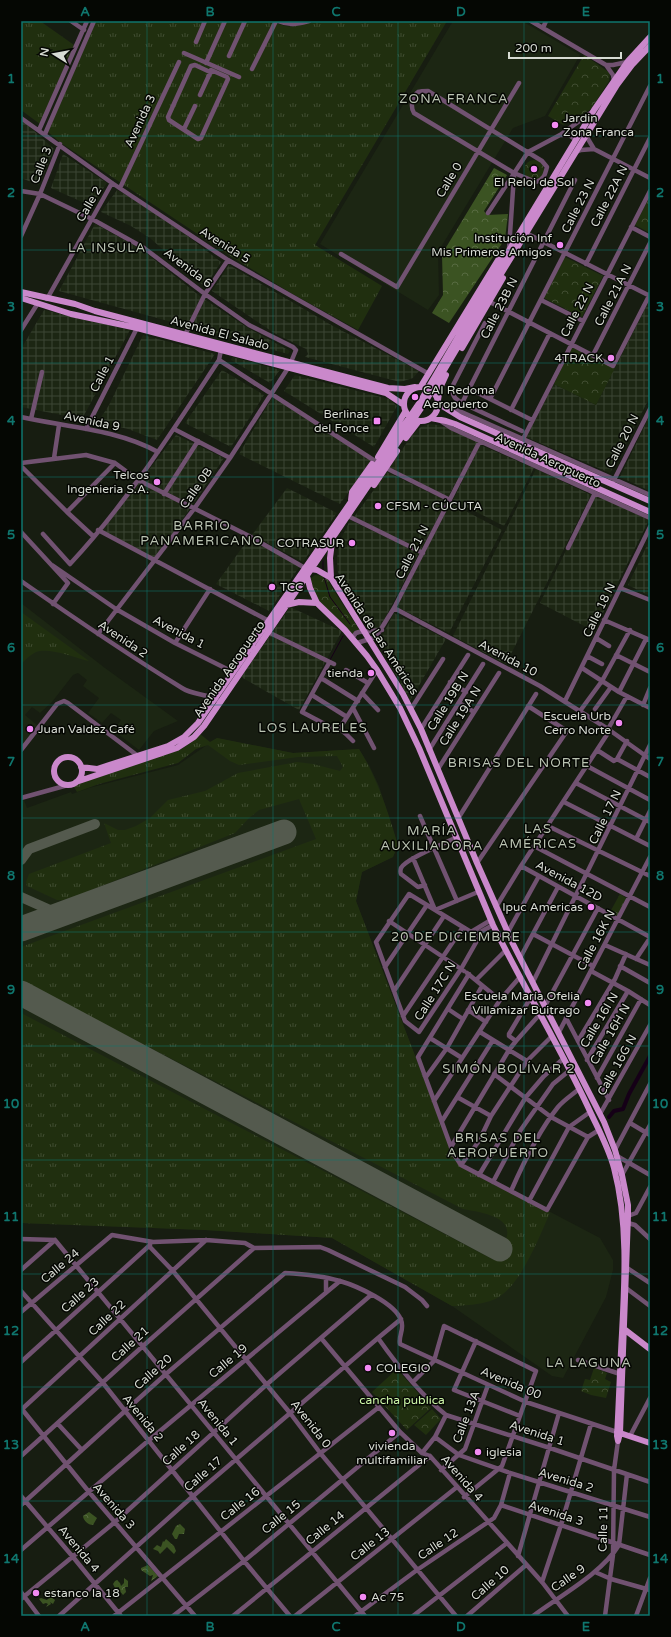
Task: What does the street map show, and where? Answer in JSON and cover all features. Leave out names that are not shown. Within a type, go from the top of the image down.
[{"type":"main road","points":[[352,506],[396,441],[424,404],[498,273],[526,233],[617,85],[647,48],[650,37]]},
{"type":"main road","points":[[352,506],[363,500],[419,421],[431,418],[436,412],[440,404],[444,378],[490,302],[506,273],[512,253],[576,140],[594,110],[628,61],[647,48]]},
{"type":"main road","points":[[419,421],[409,416],[406,412],[404,405],[406,394],[418,387],[429,374],[498,260],[512,253]]},
{"type":"main road","name":"Avenida El Salado","points":[[21,292],[82,306],[95,311],[185,335],[386,393],[404,405]]},
{"type":"main road","name":"Avenida El Salado","points":[[21,298],[71,314],[137,328],[222,350],[388,388],[404,389],[418,387]]},
{"type":"main road","points":[[418,387],[432,390],[440,404]]},
{"type":"main road","name":"Avenida Aeropuerto","points":[[440,404],[460,417],[613,481],[650,500]]},
{"type":"main road","points":[[352,506],[352,492],[375,461],[406,412]]},
{"type":"main road","name":"Avenida Aeropuerto","points":[[431,418],[455,424],[574,478],[612,498],[650,512]]},
{"type":"main road","points":[[566,480],[574,478]]},
{"type":"main road","name":"Avenida Aeropuerto","points":[[76,782],[170,751],[183,745],[198,733],[234,672],[269,620],[311,569],[348,516],[352,506]]},
{"type":"main road","name":"Avenida Aeropuerto","points":[[311,569],[352,506]]},
{"type":"main road","points":[[329,577],[333,538]]},
{"type":"main road","name":"Avenida de Las Américas","points":[[618,1441],[619,1433],[627,1268],[628,1205],[616,1153],[604,1122],[513,944],[477,864],[459,817],[421,729],[411,709],[364,631],[329,577],[311,569],[307,576],[310,588],[317,603],[357,643],[377,670],[400,708],[456,837],[478,892],[505,951],[564,1058],[599,1128],[614,1168],[622,1207],[624,1267],[619,1433]]},
{"type":"main road","name":"Avenida Aeropuerto","points":[[81,767],[97,769],[168,746],[184,737],[217,700],[268,632],[307,576]]},
{"type":"main road","points":[[286,605],[299,602],[317,603]]},
{"type":"main road","points":[[65,757],[71,757],[77,760],[81,767],[81,775],[76,782],[68,785],[59,782],[56,778],[54,769],[58,761],[65,757]]},
{"type":"main road","points":[[505,951],[510,950],[513,944]]},
{"type":"main road","points":[[513,965],[513,960],[515,958],[520,958]]},
{"type":"main road","points":[[592,1115],[598,1117],[600,1114]]},
{"type":"main road","points":[[599,1128],[600,1123],[604,1122]]},
{"type":"main road","points":[[624,1329],[650,1349]]},
{"type":"main road","points":[[619,1433],[650,1443]]},
{"type":"street","points":[[71,21],[84,30]]},
{"type":"street","points":[[39,130],[87,21]]},
{"type":"street","points":[[45,134],[94,21]]},
{"type":"street","points":[[196,42],[206,21]]},
{"type":"street","points":[[206,63],[225,21]]},
{"type":"street","points":[[229,56],[245,21]]},
{"type":"street","points":[[252,69],[277,21],[294,25],[309,21]]},
{"type":"street","points":[[531,21],[606,65],[610,69],[614,81]]},
{"type":"street","points":[[541,27],[543,21]]},
{"type":"street","points":[[541,27],[546,21]]},
{"type":"street","points":[[184,53],[206,63],[212,69],[228,79],[201,138],[198,139],[169,120],[168,117],[191,66],[195,65],[212,69],[239,77]]},
{"type":"street","points":[[606,65],[614,65],[628,61]]},
{"type":"street","name":"Avenida 3","points":[[120,188],[179,62]]},
{"type":"street","points":[[200,94],[212,69]]},
{"type":"street","name":"Calle 0","points":[[341,254],[397,287],[519,83]]},
{"type":"street","name":"Calle 23 N","points":[[490,399],[650,86]]},
{"type":"street","points":[[428,91],[491,129],[542,161],[547,167],[546,175],[542,180],[536,182],[514,173],[478,152],[414,113],[412,110],[412,104],[415,96],[419,92],[428,91]]},
{"type":"street","points":[[184,130],[195,106]]},
{"type":"street","points":[[488,213],[528,152],[560,134],[594,110]]},
{"type":"street","name":"Avenida 5","points":[[21,118],[60,144],[112,183],[228,260],[429,374]]},
{"type":"street","points":[[587,133],[588,139],[594,149],[650,178]]},
{"type":"street","points":[[560,134],[569,134],[576,140]]},
{"type":"street","name":"Calle 22A N","points":[[586,264],[650,138]]},
{"type":"street","name":"Calle 3","points":[[21,236],[60,144]]},
{"type":"street","points":[[576,152],[594,149]]},
{"type":"street","points":[[512,253],[514,173]]},
{"type":"street","name":"Calle 23B N","points":[[462,403],[575,180]]},
{"type":"street","name":"Calle 2","points":[[47,299],[112,183]]},
{"type":"street","name":"Avenida 6","points":[[21,191],[40,194],[92,219],[144,248],[205,294],[249,324],[296,350],[289,365]]},
{"type":"street","name":"Calle 22 N","points":[[522,440],[650,191]]},
{"type":"street","points":[[631,227],[650,237]]},
{"type":"street","points":[[490,302],[613,366],[650,295],[628,286],[526,233]]},
{"type":"street","name":"Calle 21A N","points":[[593,355],[650,243]]},
{"type":"street","points":[[185,335],[205,294],[228,260]]},
{"type":"street","points":[[541,300],[583,321]]},
{"type":"street","points":[[21,330],[38,303]]},
{"type":"street","name":"Avenida Aeropuerto","points":[[485,323],[452,387],[452,394],[455,399],[462,403],[522,431]]},
{"type":"street","name":"Calle 1","points":[[86,429],[137,328]]},
{"type":"street","points":[[511,410],[550,333]]},
{"type":"street","points":[[43,534],[70,564],[138,480],[158,452],[219,360],[222,350]]},
{"type":"street","points":[[219,360],[375,461]]},
{"type":"street","name":"Calle 0B","points":[[98,634],[194,509],[230,458],[289,365]]},
{"type":"street","points":[[32,419],[42,372]]},
{"type":"street","points":[[470,389],[532,420]]},
{"type":"street","name":"Avenida Aeropuerto","points":[[440,404],[578,466]]},
{"type":"street","name":"Calle 20 N","points":[[613,481],[650,409]]},
{"type":"street","name":"Avenida 9","points":[[21,417],[86,429],[134,440],[158,452]]},
{"type":"street","name":"Avenida Aeropuerto","points":[[438,419],[451,428],[595,493],[612,498],[650,518]]},
{"type":"street","points":[[54,458],[59,425]]},
{"type":"street","points":[[174,429],[230,458]]},
{"type":"street","name":"Calle 21 N","points":[[357,643],[376,637],[382,630],[480,441]]},
{"type":"street","points":[[164,494],[198,442]]},
{"type":"street","points":[[21,464],[54,458],[86,455],[115,463],[138,480],[311,569]]},
{"type":"street","points":[[66,512],[115,463]]},
{"type":"street","points":[[21,464],[66,512],[93,536]]},
{"type":"street","points":[[386,468],[450,500]]},
{"type":"street","name":"Avenida Aeropuerto","points":[[613,481],[650,495]]},
{"type":"street","points":[[568,548],[595,493]]},
{"type":"street","points":[[348,516],[423,553]]},
{"type":"street","name":"Calle 18 N","points":[[565,701],[650,527]]},
{"type":"street","points":[[98,530],[269,620]]},
{"type":"street","points":[[21,532],[68,583],[53,604]]},
{"type":"street","name":"Avenida 1","points":[[52,565],[116,609],[175,643],[234,672]]},
{"type":"street","name":"Avenida 2","points":[[21,581],[53,604],[183,689],[217,700]]},
{"type":"street","points":[[620,588],[650,600]]},
{"type":"street","points":[[175,643],[210,589]]},
{"type":"street","name":"Avenida 10","points":[[394,608],[540,686],[609,729],[645,756],[650,758]]},
{"type":"street","points":[[604,620],[630,630],[648,640],[619,692]]},
{"type":"street","points":[[352,638],[356,633],[382,630]]},
{"type":"street","points":[[580,711],[602,681],[630,630]]},
{"type":"street","points":[[268,632],[332,663],[321,678],[302,712],[339,730],[353,741]]},
{"type":"street","points":[[596,638],[609,646]]},
{"type":"street","points":[[421,729],[468,655]]},
{"type":"street","points":[[616,655],[650,672]]},
{"type":"street","points":[[588,656],[602,664]]},
{"type":"street","points":[[411,709],[442,659]]},
{"type":"street","name":"Calle 19B N","points":[[429,750],[483,664]]},
{"type":"street","points":[[582,668],[610,687],[650,708]]},
{"type":"street","points":[[346,670],[368,683]]},
{"type":"street","points":[[339,730],[377,670]]},
{"type":"street","name":"Calle 19A N","points":[[438,769],[499,673]]},
{"type":"street","points":[[321,678],[358,701]]},
{"type":"street","points":[[450,682],[466,692]]},
{"type":"street","points":[[595,709],[610,687]]},
{"type":"street","points":[[643,704],[650,688]]},
{"type":"street","points":[[362,693],[378,710]]},
{"type":"street","points":[[459,817],[536,694]]},
{"type":"street","points":[[312,695],[347,717]]},
{"type":"street","points":[[496,907],[597,750],[627,696]]},
{"type":"street","points":[[21,750],[57,704],[64,701],[138,756]]},
{"type":"street","points":[[459,703],[474,712]]},
{"type":"street","points":[[477,864],[567,731],[528,706]]},
{"type":"street","points":[[353,708],[374,748]]},
{"type":"street","points":[[617,759],[626,741]]},
{"type":"street","name":"Calle 17 N","points":[[533,982],[599,851],[610,826],[630,789],[650,745]]},
{"type":"street","points":[[597,750],[613,761],[617,759],[650,777]]},
{"type":"street","points":[[587,766],[650,800]]},
{"type":"street","points":[[576,783],[648,820]]},
{"type":"street","points":[[21,798],[68,785]]},
{"type":"street","points":[[564,802],[650,846]]},
{"type":"street","points":[[636,839],[648,820],[650,811]]},
{"type":"street","points":[[420,816],[457,901]]},
{"type":"street","points":[[548,826],[650,876]]},
{"type":"street","points":[[425,885],[418,887],[401,874],[401,867],[413,858],[456,837]]},
{"type":"street","points":[[534,846],[650,907]]},
{"type":"street","name":"Calle 16K N","points":[[559,1032],[650,857]]},
{"type":"street","points":[[413,858],[435,910]]},
{"type":"street","name":"Avenida 12D","points":[[521,866],[650,937]]},
{"type":"street","points":[[508,932],[539,876]]},
{"type":"street","points":[[520,958],[558,887]]},
{"type":"street","points":[[435,910],[478,892]]},
{"type":"street","points":[[403,1016],[376,942],[409,894],[462,928],[473,933],[492,922]]},
{"type":"street","points":[[385,968],[426,905]]},
{"type":"street","points":[[545,1006],[598,908]]},
{"type":"street","points":[[394,991],[444,916]]},
{"type":"street","points":[[389,921],[465,972],[500,1000]]},
{"type":"street","points":[[403,1016],[462,928]]},
{"type":"street","name":"Calle 17C N","points":[[403,1016],[406,1022],[419,1032],[465,972],[478,939],[473,933]]},
{"type":"street","points":[[533,934],[594,966]]},
{"type":"street","points":[[636,959],[650,937]]},
{"type":"street","points":[[604,945],[650,965]]},
{"type":"street","points":[[476,980],[505,951]]},
{"type":"street","points":[[578,1041],[612,983],[626,954]]},
{"type":"street","points":[[620,966],[650,983]]},
{"type":"street","points":[[591,971],[650,1005]]},
{"type":"street","points":[[465,972],[448,1009],[418,1057],[450,1147],[461,1165],[546,1210],[588,1137],[599,1128]]},
{"type":"street","points":[[434,1101],[500,1000],[520,976]]},
{"type":"street","points":[[426,1078],[447,1048],[482,986]]},
{"type":"street","name":"Calle 16I N","points":[[587,1060],[628,991]]},
{"type":"street","points":[[516,1041],[509,1036],[509,1034],[531,997]]},
{"type":"street","name":"Calle 16H N","points":[[596,1078],[641,999]]},
{"type":"street","points":[[448,1009],[463,1019]]},
{"type":"street","points":[[468,1010],[486,1022]]},
{"type":"street","points":[[450,1147],[509,1050],[540,1014]]},
{"type":"street","points":[[566,1018],[596,1078],[609,1100]]},
{"type":"street","name":"Calle 16G N","points":[[600,1114],[650,1025]]},
{"type":"street","points":[[480,1032],[527,1061]]},
{"type":"street","points":[[461,1165],[479,1141],[491,1116],[527,1061],[552,1036]]},
{"type":"street","points":[[430,1038],[462,1058]]},
{"type":"street","points":[[442,1121],[493,1040]]},
{"type":"street","points":[[479,1175],[526,1097],[544,1076],[564,1058]]},
{"type":"street","points":[[493,1182],[520,1131],[537,1106],[553,1084],[570,1070]]},
{"type":"street","points":[[494,1074],[511,1085],[551,1117],[588,1137]]},
{"type":"street","points":[[650,1084],[648,1091],[630,1123],[616,1153],[629,1163],[650,1175]]},
{"type":"street","points":[[511,1191],[551,1117],[559,1106],[579,1089]]},
{"type":"street","points":[[457,1097],[491,1116]]},
{"type":"street","points":[[529,1201],[569,1127],[592,1115]]},
{"type":"street","points":[[630,1123],[648,1134]]},
{"type":"street","points":[[622,1175],[648,1134],[650,1125]]},
{"type":"street","points":[[628,1216],[636,1213],[650,1187]]},
{"type":"street","points":[[628,1223],[635,1225],[650,1239]]},
{"type":"street","name":"Calle 24","points":[[21,1312],[112,1235],[151,1244]]},
{"type":"street","points":[[21,1239],[55,1240]]},
{"type":"street","points":[[21,1270],[55,1240]]},
{"type":"street","name":"Avenida 1","points":[[55,1240],[365,1616]]},
{"type":"street","points":[[151,1244],[206,1240],[244,1243],[254,1248],[320,1247],[405,1288],[422,1300],[427,1306]]},
{"type":"street","name":"Calle 22","points":[[21,1409],[206,1240]]},
{"type":"street","name":"Avenida 0","points":[[151,1244],[266,1385],[290,1412],[321,1454],[456,1616]]},
{"type":"street","name":"Calle 23","points":[[21,1362],[151,1244]]},
{"type":"street","name":"Calle 21","points":[[21,1456],[254,1248]]},
{"type":"street","points":[[627,1268],[650,1282]]},
{"type":"street","name":"Calle 20","points":[[23,1503],[124,1411],[284,1273],[326,1279]]},
{"type":"street","points":[[326,1292],[326,1279],[340,1281],[372,1295],[388,1304],[401,1319]]},
{"type":"street","name":"Calle 19","points":[[21,1550],[148,1441],[340,1281]]},
{"type":"street","points":[[626,1288],[650,1306]]},
{"type":"street","name":"Avenida 2","points":[[21,1291],[102,1383],[244,1561],[290,1616]]},
{"type":"street","name":"Calle 18","points":[[23,1597],[115,1522],[266,1385],[372,1295]]},
{"type":"street","name":"Calle 17","points":[[59,1616],[192,1496],[401,1319]]},
{"type":"street","name":"Avenida 00","points":[[401,1319],[403,1328],[399,1340],[400,1344],[434,1361],[462,1372],[526,1402],[619,1433]]},
{"type":"street","points":[[413,1382],[434,1361],[444,1326],[536,1371],[504,1464],[464,1496]]},
{"type":"street","name":"Avenida 4","points":[[321,1338],[400,1432],[422,1453],[430,1456],[487,1522],[542,1582],[554,1600],[568,1616]]},
{"type":"street","name":"Avenida 1","points":[[378,1338],[413,1382],[435,1406],[446,1415],[475,1423],[650,1482]]},
{"type":"street","points":[[476,1341],[454,1390],[520,1416]]},
{"type":"street","points":[[578,1360],[620,1374]]},
{"type":"street","name":"Calle 13A","points":[[441,1470],[465,1449],[488,1385]]},
{"type":"street","points":[[630,1436],[650,1398]]},
{"type":"street","name":"Calle 16","points":[[117,1615],[162,1577],[321,1454],[378,1407]]},
{"type":"street","name":"Avenida 3","points":[[21,1409],[89,1492],[195,1616]]},
{"type":"street","points":[[518,1556],[559,1413]]},
{"type":"street","points":[[422,1453],[435,1437],[446,1415]]},
{"type":"street","points":[[58,1424],[82,1449]]},
{"type":"street","points":[[542,1582],[582,1459],[591,1424]]},
{"type":"street","name":"Calle 15","points":[[173,1616],[244,1561],[400,1432]]},
{"type":"street","name":"Avenida 2","points":[[435,1437],[459,1455],[650,1518]]},
{"type":"street","name":"Calle 11","points":[[605,1616],[613,1555],[614,1470],[618,1441]]},
{"type":"street","name":"Calle 14","points":[[233,1616],[430,1456]]},
{"type":"street","name":"Calle 12","points":[[355,1616],[417,1570],[496,1516],[501,1505],[510,1473]]},
{"type":"street","points":[[620,1545],[627,1474]]},
{"type":"street","name":"Calle 13","points":[[295,1616],[457,1487]]},
{"type":"street","name":"Avenida 4","points":[[21,1496],[23,1503],[48,1528],[73,1557],[117,1615]]},
{"type":"street","name":"Avenida 3","points":[[501,1505],[650,1555]]},
{"type":"street","points":[[413,1616],[507,1543]]},
{"type":"street","name":"Calle 9","points":[[533,1616],[595,1572],[613,1555],[620,1545]]},
{"type":"street","name":"Calle 10","points":[[467,1616],[526,1565]]},
{"type":"street","points":[[595,1572],[611,1579],[648,1590]]},
{"type":"street","points":[[636,1616],[648,1590],[650,1578]]},
{"type":"street","points":[[21,1592],[23,1597],[39,1616]]},
{"type":"shaded area","points":[[453,21],[522,21],[580,55],[545,116],[513,128],[438,252],[439,295],[428,310],[320,244]]},
{"type":"shaded area","points":[[21,119],[54,149],[39,185],[21,178]]},
{"type":"shaded area","points":[[63,154],[107,183],[91,206],[51,188]]},
{"type":"shaded area","points":[[117,190],[155,211],[221,262],[205,287],[150,238],[131,226],[101,212]]},
{"type":"shaded area","points":[[95,224],[141,249],[201,297],[248,328],[290,351],[288,354],[59,291]]},
{"type":"shaded area","points":[[229,265],[333,326],[419,371],[413,378],[400,382],[305,357],[308,354],[306,349],[274,333],[212,291]]},
{"type":"shaded area","points":[[649,301],[650,397],[610,473],[526,437],[554,384],[596,405]]},
{"type":"shaded area","points":[[44,310],[130,330],[82,419],[21,407],[21,349]]},
{"type":"shaded area","points":[[143,335],[215,354],[157,440],[128,429],[98,422],[109,405]]},
{"type":"shaded area","points":[[232,357],[280,370],[270,383],[231,360]]},
{"type":"shaded area","points":[[222,370],[264,395],[231,447],[185,423]]},
{"type":"shaded area","points":[[295,375],[389,399],[397,406],[374,447],[284,391]]},
{"type":"shaded area","points":[[273,396],[371,460],[340,504],[239,454]]},
{"type":"shaded area","points":[[650,415],[650,491],[620,477]]},
{"type":"shaded area","points":[[429,424],[448,428],[478,442],[448,497],[389,468],[413,434],[421,427]]},
{"type":"shaded area","points":[[176,435],[224,458],[155,560],[102,530]]},
{"type":"shaded area","points":[[480,445],[534,468],[504,526],[453,500]]},
{"type":"shaded area","points":[[536,469],[591,495],[506,664],[453,636]]},
{"type":"shaded area","points":[[387,472],[447,501],[421,550],[354,517]]},
{"type":"shaded area","points":[[287,488],[337,513],[303,562],[252,535]]},
{"type":"shaded area","points":[[594,494],[649,520],[594,631],[540,603]]},
{"type":"shaded area","points":[[450,503],[502,530],[449,633],[397,607]]},
{"type":"shaded area","points":[[350,520],[419,553],[375,637],[341,584],[338,573],[338,549]]},
{"type":"shaded area","points":[[249,538],[300,566],[269,611],[216,584]]},
{"type":"shaded area","points":[[650,539],[650,596],[628,585]]},
{"type":"shaded area","points":[[21,603],[105,668],[178,721],[154,731],[139,750],[114,730],[121,720],[111,713],[102,723],[88,713],[99,698],[83,686],[87,680],[78,673],[73,675],[52,702],[40,713],[32,707],[25,715],[38,726],[21,747]]},
{"type":"shaded area","points":[[290,607],[342,631],[299,710],[241,677]]},
{"type":"shaded area","points":[[394,613],[446,639],[410,701],[382,648],[380,640]]},
{"type":"shaded area","points":[[217,738],[293,753],[359,749],[369,765],[379,786],[399,849],[395,852],[393,857],[362,872],[356,901],[443,1129],[461,1165],[600,1238],[613,1260],[613,1270],[606,1297],[563,1378],[552,1376],[452,1306],[332,1238],[205,1230],[21,1223],[21,801],[24,800],[27,808],[71,792],[72,794],[89,788],[178,765]]},
{"type":"green space","points":[[21,21],[40,21],[74,45],[40,124],[21,110]]},
{"type":"green space","points":[[96,21],[271,21],[292,27],[321,21],[447,21],[315,245],[382,286],[358,330],[291,293],[232,257],[61,143],[48,132]]},
{"type":"green space","points":[[584,55],[610,73],[609,81],[591,109],[563,125],[548,116]]},
{"type":"green space","points":[[534,160],[541,163],[544,170],[541,177],[534,180],[527,177],[524,170],[527,163]]},
{"type":"green space","points":[[494,168],[507,175],[484,211],[487,215],[508,214],[505,239],[449,323],[432,313],[443,295],[442,254]]},
{"type":"green space","points":[[650,196],[650,233],[635,225]]},
{"type":"green space","points":[[565,257],[603,276],[582,317],[544,298]]},
{"type":"green space","points":[[572,347],[615,368],[596,405],[554,384]]},
{"type":"green space","points":[[315,575],[322,576],[328,580],[360,631],[353,634],[348,632],[319,602],[312,588],[310,579]]},
{"type":"green space","points":[[21,612],[89,661],[55,652],[41,651],[32,654],[21,664]]},
{"type":"green space","points":[[200,734],[210,742],[217,738],[293,753],[359,749],[366,761],[382,798],[399,849],[395,852],[393,857],[362,872],[356,901],[443,1129],[461,1165],[550,1213],[535,1247],[521,1272],[506,1292],[497,1298],[482,1303],[452,1306],[332,1238],[205,1230],[21,1223],[21,1013],[494,1260],[507,1236],[507,1229],[504,1223],[499,1219],[484,1213],[463,1209],[21,981],[21,947],[316,839],[299,799],[259,810],[235,833],[66,900],[57,900],[27,886],[26,882],[29,874],[111,843],[104,823],[118,830],[125,830],[136,826],[150,818],[168,800],[205,791],[238,773],[297,762],[313,764],[340,771],[343,767],[337,756],[298,757],[239,765],[230,761],[208,745],[196,749],[178,763],[99,784],[77,792],[74,787],[80,781],[180,750],[192,742]]},
{"type":"green space","points":[[620,894],[626,898],[617,917],[610,912]]},
{"type":"green space","points":[[594,1368],[607,1373],[605,1379],[611,1382],[606,1398],[581,1391],[585,1379],[590,1380]]},
{"type":"green space","name":"cancha publica","points":[[397,1369],[431,1408],[407,1430],[372,1392]]},
{"type":"green space","points":[[432,1409],[441,1419],[426,1435],[414,1425]]},
{"type":"green space","points":[[89,1512],[97,1518],[93,1525],[85,1521],[83,1518],[83,1516]]},
{"type":"green space","points":[[180,1524],[185,1529],[184,1534],[179,1534],[177,1539],[175,1539],[172,1534],[176,1526]]},
{"type":"green space","points":[[166,1539],[174,1546],[176,1551],[174,1554],[167,1547],[160,1554],[158,1551],[153,1549],[157,1545],[161,1547],[163,1541],[164,1542]]},
{"type":"green space","points":[[148,1565],[158,1576],[151,1581],[153,1575],[150,1576],[141,1570],[141,1568]]},
{"type":"green space","points":[[124,1578],[128,1581],[128,1587],[125,1587],[126,1592],[123,1595],[119,1590],[119,1587],[115,1588],[113,1584],[117,1580],[121,1586],[124,1583]]},
{"type":"green space","points":[[54,1589],[57,1596],[52,1597],[55,1600],[53,1604],[50,1602],[51,1604],[46,1607],[48,1604],[43,1604],[39,1599],[41,1598],[47,1600],[51,1595],[49,1592]]},
{"type":"waterway","points":[[323,561],[323,571]]},
{"type":"waterway","points":[[324,577],[330,597],[350,624]]},
{"type":"waterway","points":[[330,660],[343,636]]},
{"type":"waterway","points":[[609,1117],[614,1111],[623,1109],[629,1094],[650,1056]]},
{"type":"taxiway","points":[[21,860],[29,849],[95,824]]},
{"type":"taxiway","points":[[21,897],[50,910],[64,914]]},
{"type":"taxiway","points":[[45,908],[50,915],[46,920]]},
{"type":"runway","points":[[21,929],[284,832]]},
{"type":"runway","points":[[21,993],[500,1249]]},
{"type":"place","name":"Jardin Zona Franca","points":[[555,125]]},
{"type":"place","name":"El Reloj de Sol","points":[[534,169]]},
{"type":"place","name":"Institución Inf Mis Primeros Amigos","points":[[560,245]]},
{"type":"place","name":"4TRACK","points":[[611,358]]},
{"type":"place","name":"CAI Redoma Aeropuerto","points":[[415,397]]},
{"type":"place","name":"Berlinas del Fonce","points":[[377,421]]},
{"type":"place","name":"Telcos Ingenieria S.A.","points":[[157,482]]},
{"type":"place","name":"CFSM - CÚCUTA","points":[[378,506]]},
{"type":"place","name":"COTRASUR","points":[[352,543]]},
{"type":"place","name":"TCC","points":[[272,587]]},
{"type":"place","name":"tienda","points":[[371,673]]},
{"type":"place","name":"Escuela Urb Cerro Norte","points":[[619,723]]},
{"type":"place","name":"Juan Valdez Café","points":[[30,729]]},
{"type":"place","name":"Ipuc Americas","points":[[591,907]]},
{"type":"place","name":"Escuela María Ofelia Villamizar Buitrago","points":[[588,1003]]},
{"type":"place","name":"COLEGIO","points":[[368,1368]]},
{"type":"place","name":"vivienda multifamiliar","points":[[392,1433]]},
{"type":"place","name":"iglesia","points":[[478,1452]]},
{"type":"place","name":"estanco la 18","points":[[36,1593]]},
{"type":"place","name":"Ac 75","points":[[363,1597]]},
{"type":"district","name":"ZONA FRANCA","points":[[454,98]]},
{"type":"district","name":"LA INSULA","points":[[107,247]]},
{"type":"district","name":"BARRIO PANAMERICANO","points":[[202,532]]},
{"type":"district","name":"LOS LAURELES","points":[[313,727]]},
{"type":"district","name":"BRISAS DEL NORTE","points":[[519,762]]},
{"type":"district","name":"LAS AMÉRICAS","points":[[538,836]]},
{"type":"district","name":"MARÍA AUXILIADORA","points":[[432,838]]},
{"type":"district","name":"20 DE DICIEMBRE","points":[[456,936]]},
{"type":"district","name":"SIMÓN BOLÍVAR 2","points":[[509,1068]]},
{"type":"district","name":"BRISAS DEL AEROPUERTO","points":[[498,1144]]},
{"type":"district","name":"LA LAGUNA","points":[[589,1362]]}]
